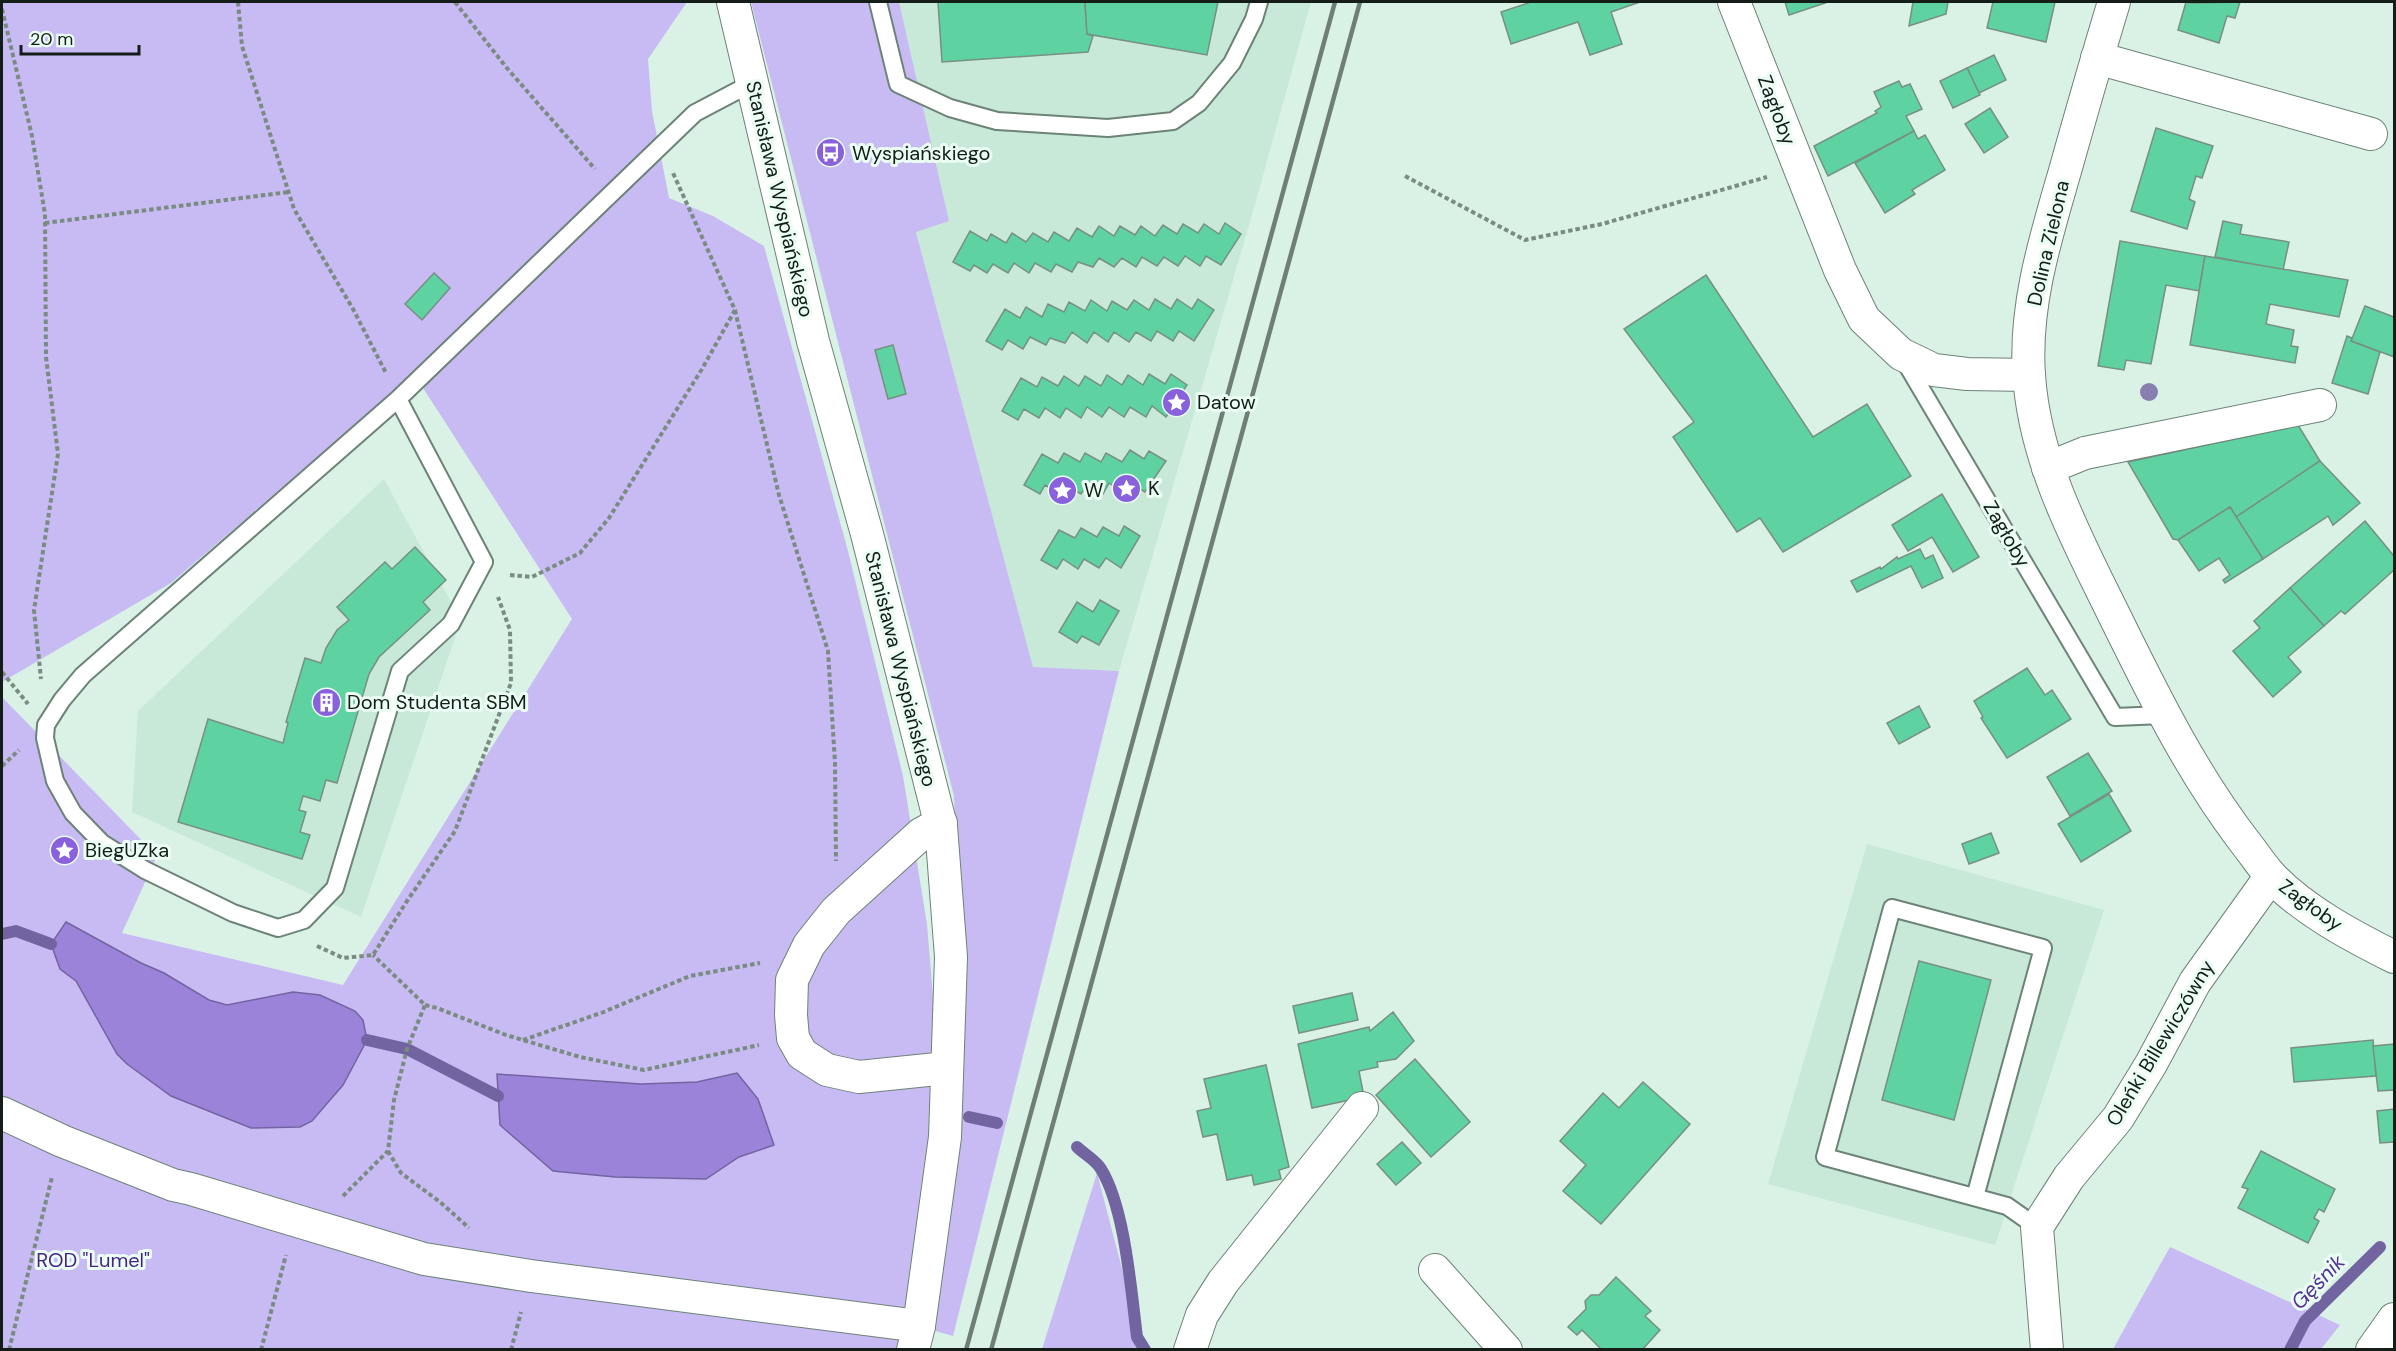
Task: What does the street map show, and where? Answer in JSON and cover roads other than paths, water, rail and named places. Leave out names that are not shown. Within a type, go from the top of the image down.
[{"type":"street","name":"Stanisława Wyspiańskiego","points":[[733,2],[813,341],[867,534],[940,823],[951,957],[945,1137],[916,1338]]},
{"type":"street","name":"Zagłoby","points":[[1734,2],[1840,270],[1864,319],[1901,354]]},
{"type":"street","name":"Dolina Zielona","points":[[2114,2],[2035,280],[2029,375],[2035,414],[2048,468],[2065,515],[2163,715]]},
{"type":"street","points":[[2097,58],[2371,134]]},
{"type":"street","points":[[1901,354],[1934,370],[1967,374],[2029,375]]},
{"type":"street","points":[[2048,468],[2085,453],[2320,405]]},
{"type":"street","name":"Zagłoby","points":[[2163,715],[2196,773],[2271,876],[2313,910],[2361,940],[2394,957]]},
{"type":"street","points":[[940,823],[921,834],[836,911],[807,950],[792,980],[793,1038],[802,1054],[827,1070],[859,1077],[947,1068]]},
{"type":"street","name":"Oleńki Billewiczówny","points":[[2037,1227],[2069,1177],[2118,1118],[2151,1064],[2195,982],[2271,876]]},
{"type":"street","points":[[1190,1350],[1202,1315],[1223,1282],[1362,1108]]},
{"type":"street","points":[[2,1113],[62,1141],[172,1185],[424,1259],[916,1338]]},
{"type":"street","points":[[2037,1227],[2047,1350]]},
{"type":"street","points":[[1435,1270],[1506,1350]]},
{"type":"street","points":[[2372,1350],[2394,1318]]},
{"type":"lane","points":[[878,2],[898,84],[950,108],[997,121],[1108,128],[1173,121],[1199,103],[1232,63],[1254,19],[1259,2]]},
{"type":"lane","points":[[399,399],[484,562],[451,624],[400,671],[335,888],[304,920],[278,928],[233,913],[146,870],[102,843],[73,813],[55,781],[45,738],[46,725],[62,700],[83,675],[399,399],[695,113],[752,83]]},
{"type":"lane","name":"Zagłoby","points":[[1901,354],[2115,717],[2163,715]]},
{"type":"lane","points":[[1976,1197],[2043,948],[1892,908],[1825,1157],[2007,1206],[2037,1227]]},
{"type":"waterway","points":[[2,934],[16,931],[51,944]]},
{"type":"waterway","points":[[367,1040],[407,1049],[498,1096]]},
{"type":"waterway","points":[[969,1117],[997,1123]]},
{"type":"waterway","points":[[1077,1147],[1099,1166],[1116,1205],[1126,1250],[1137,1337],[1145,1350]]},
{"type":"waterway","name":"Gęśnik","points":[[2290,1350],[2305,1321],[2380,1247]]},
{"type":"railway","points":[[966,1350],[1335,2]]},
{"type":"railway","points":[[991,1350],[1360,2]]},
{"type":"place","name":"Wyspiańskiego","points":[[831,153]]},
{"type":"place","name":"Datow","points":[[1176,402]]},
{"type":"place","name":"K","points":[[1127,488]]},
{"type":"place","name":"W","points":[[1063,490]]},
{"type":"place","name":"Dom Studenta SBM","points":[[326,702]]},
{"type":"place","name":"BiegUZka","points":[[64,850]]},
{"type":"park label","name":"ROD \"Lumel\"","points":[[93,1260]]}]
